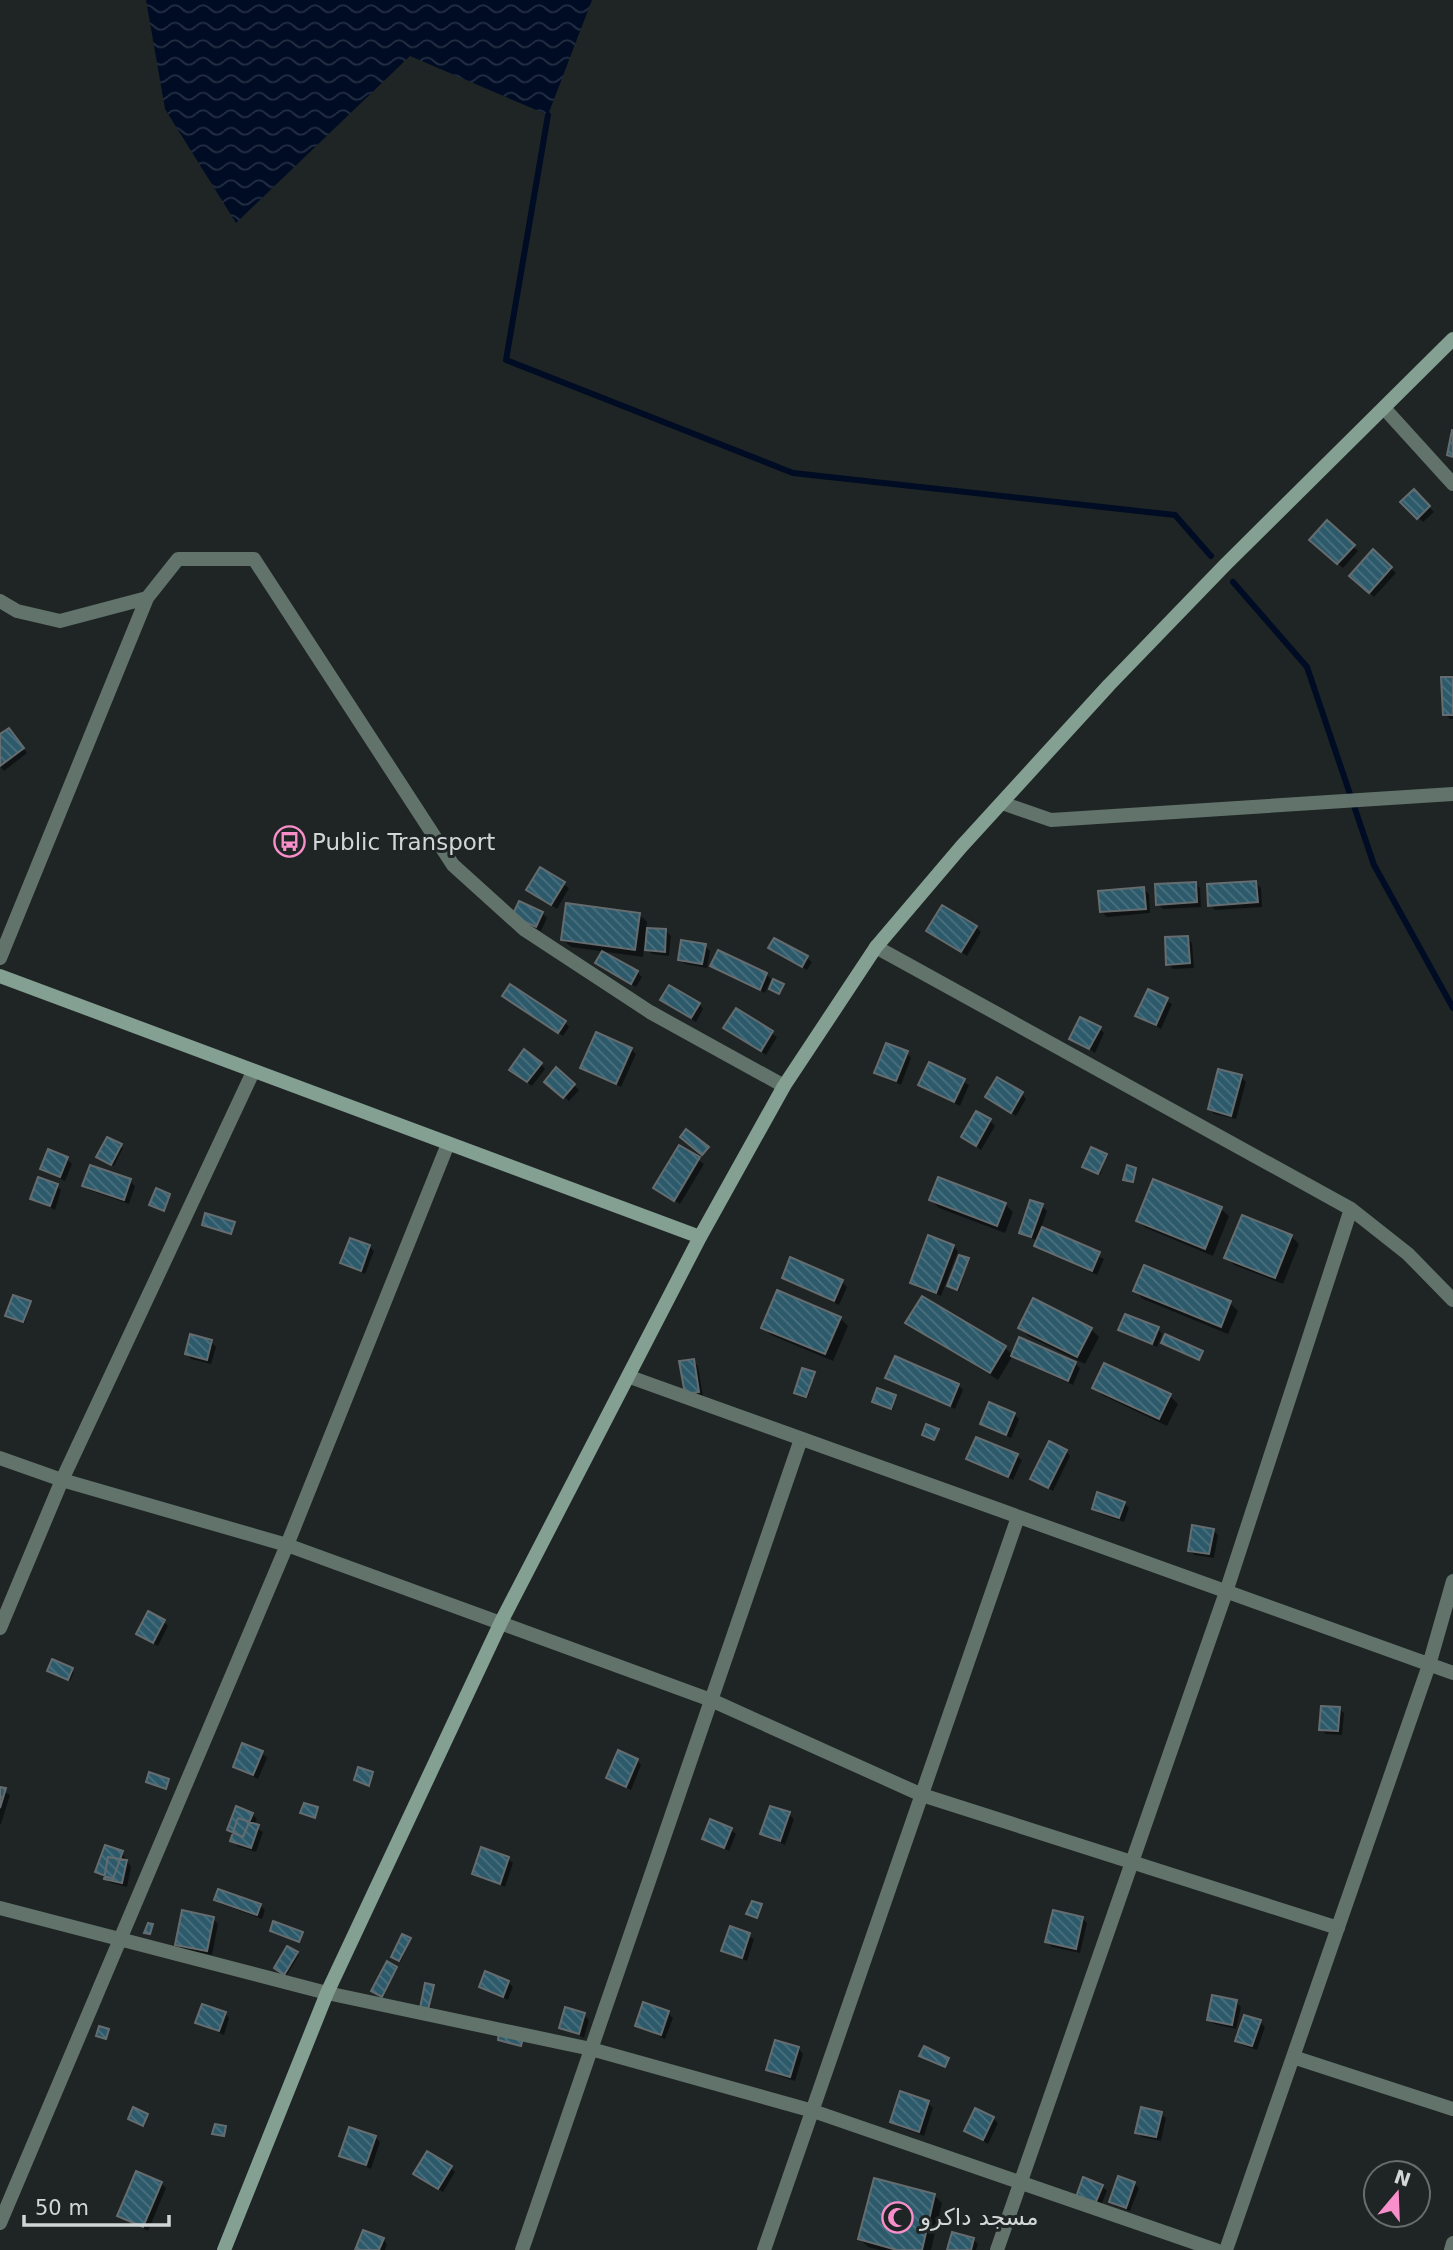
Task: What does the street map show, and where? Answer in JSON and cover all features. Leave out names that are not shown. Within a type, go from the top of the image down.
[{"type":"main road","points":[[224,2250],[327,1993],[501,1622],[700,1237],[784,1086],[876,947],[1002,803],[1225,565],[1453,339]]},
{"type":"main road","points":[[0,976],[700,1237]]},
{"type":"street","points":[[1384,408],[1453,484]]},
{"type":"street","points":[[0,958],[147,598],[178,559],[254,559],[453,865],[525,930],[650,1012],[784,1086]]},
{"type":"street","points":[[0,601],[17,611],[60,621],[147,598]]},
{"type":"street","points":[[1002,803],[1051,820],[1453,793]]},
{"type":"street","points":[[876,947],[1351,1209],[1408,1254],[1453,1300]]},
{"type":"street","points":[[0,1628],[62,1480],[253,1072]]},
{"type":"street","points":[[0,2223],[287,1545],[448,1143]]},
{"type":"street","points":[[997,2250],[1226,1592],[1351,1209]]},
{"type":"street","points":[[630,1377],[1453,1673]]},
{"type":"street","points":[[522,2250],[800,1439]]},
{"type":"street","points":[[0,1458],[62,1480],[287,1545],[711,1700],[922,1795],[1338,1928]]},
{"type":"street","points":[[764,2250],[1018,1517]]},
{"type":"street","points":[[1226,2250],[1429,1665],[1453,1581]]},
{"type":"street","points":[[0,1908],[327,1993],[591,2049],[813,2111],[1021,2185],[1216,2250]]},
{"type":"street","points":[[1293,2057],[1453,2109]]},
{"type":"street","points":[[1451,2250],[1453,2243]]},
{"type":"water","points":[[146,0],[592,0],[548,115],[410,56],[236,223],[165,109]]},
{"type":"building","points":[[1453,430],[1453,457],[1447,455]]},
{"type":"building","points":[[1414,489],[1430,506],[1417,519],[1400,502]]},
{"type":"building","points":[[1327,520],[1355,545],[1337,564],[1309,540]]},
{"type":"building","points":[[1373,549],[1392,567],[1369,593],[1349,576]]},
{"type":"building","points":[[1441,677],[1453,677],[1453,715],[1443,715]]},
{"type":"building","points":[[9,728],[24,748],[0,766],[0,734]]},
{"type":"building","points":[[540,867],[565,882],[551,905],[526,890]]},
{"type":"building","points":[[1256,881],[1258,902],[1208,906],[1207,884]]},
{"type":"building","points":[[1196,882],[1197,902],[1156,905],[1155,884]]},
{"type":"building","points":[[1144,887],[1146,909],[1100,912],[1098,891]]},
{"type":"building","points":[[519,901],[543,912],[536,927],[512,916]]},
{"type":"building","points":[[566,903],[640,913],[635,950],[561,940]]},
{"type":"building","points":[[942,905],[977,926],[961,952],[926,931]]},
{"type":"building","points":[[647,928],[666,929],[665,952],[645,950]]},
{"type":"building","points":[[1188,936],[1190,963],[1166,965],[1165,937]]},
{"type":"building","points":[[774,938],[808,956],[802,967],[768,948]]},
{"type":"building","points":[[681,940],[706,944],[702,964],[678,960]]},
{"type":"building","points":[[718,950],[767,973],[760,990],[710,966]]},
{"type":"building","points":[[602,951],[638,971],[631,984],[595,963]]},
{"type":"building","points":[[773,979],[784,984],[779,994],[769,989]]},
{"type":"building","points":[[510,984],[566,1021],[558,1033],[502,996]]},
{"type":"building","points":[[669,985],[700,1003],[691,1018],[660,1000]]},
{"type":"building","points":[[1148,989],[1168,998],[1156,1025],[1135,1016]]},
{"type":"building","points":[[736,1008],[773,1031],[761,1051],[723,1028]]},
{"type":"building","points":[[1080,1017],[1101,1027],[1089,1049],[1069,1039]]},
{"type":"building","points":[[596,1032],[632,1048],[616,1084],[580,1068]]},
{"type":"building","points":[[886,1043],[908,1051],[896,1081],[874,1073]]},
{"type":"building","points":[[524,1049],[542,1063],[527,1082],[509,1070]]},
{"type":"building","points":[[929,1062],[965,1079],[954,1102],[918,1085]]},
{"type":"building","points":[[556,1067],[575,1084],[563,1098],[544,1082]]},
{"type":"building","points":[[1218,1069],[1242,1075],[1231,1116],[1208,1109]]},
{"type":"building","points":[[997,1077],[1023,1092],[1011,1113],[985,1097]]},
{"type":"building","points":[[976,1111],[991,1119],[976,1146],[961,1137]]},
{"type":"building","points":[[686,1129],[709,1147],[702,1155],[680,1137]]},
{"type":"building","points":[[107,1137],[122,1144],[111,1165],[96,1157]]},
{"type":"building","points":[[679,1145],[700,1157],[674,1201],[653,1188]]},
{"type":"building","points":[[1091,1147],[1107,1154],[1098,1174],[1082,1167]]},
{"type":"building","points":[[48,1149],[68,1157],[60,1177],[40,1169]]},
{"type":"building","points":[[90,1165],[131,1179],[124,1200],[82,1186]]},
{"type":"building","points":[[1127,1165],[1136,1168],[1133,1182],[1123,1180]]},
{"type":"building","points":[[38,1177],[58,1184],[50,1206],[30,1199]]},
{"type":"building","points":[[938,1177],[1006,1203],[997,1226],[929,1200]]},
{"type":"building","points":[[1153,1179],[1222,1207],[1205,1249],[1136,1221]]},
{"type":"building","points":[[156,1188],[170,1194],[164,1211],[149,1205]]},
{"type":"building","points":[[1030,1200],[1043,1204],[1031,1237],[1019,1233]]},
{"type":"building","points":[[205,1213],[235,1222],[231,1234],[202,1225]]},
{"type":"building","points":[[1242,1215],[1292,1235],[1275,1278],[1224,1258]]},
{"type":"building","points":[[1042,1227],[1100,1252],[1092,1271],[1034,1246]]},
{"type":"building","points":[[928,1235],[954,1245],[936,1293],[910,1283]]},
{"type":"building","points":[[350,1238],[370,1245],[361,1271],[340,1263]]},
{"type":"building","points":[[959,1255],[969,1258],[957,1290],[947,1286]]},
{"type":"building","points":[[790,1257],[843,1280],[834,1301],[782,1278]]},
{"type":"building","points":[[1144,1265],[1231,1301],[1221,1327],[1133,1291]]},
{"type":"building","points":[[777,1290],[841,1317],[825,1354],[761,1328]]},
{"type":"building","points":[[13,1295],[31,1301],[23,1322],[5,1316]]},
{"type":"building","points":[[922,1296],[1006,1346],[990,1373],[905,1323]]},
{"type":"building","points":[[1033,1298],[1092,1328],[1077,1357],[1018,1328]]},
{"type":"building","points":[[1125,1314],[1159,1327],[1152,1344],[1118,1330]]},
{"type":"building","points":[[190,1334],[212,1340],[207,1360],[185,1354]]},
{"type":"building","points":[[1165,1334],[1203,1351],[1199,1360],[1161,1343]]},
{"type":"building","points":[[1019,1337],[1076,1362],[1068,1381],[1011,1356]]},
{"type":"building","points":[[895,1356],[959,1384],[950,1406],[885,1378]]},
{"type":"building","points":[[694,1359],[699,1392],[685,1394],[679,1361]]},
{"type":"building","points":[[1104,1363],[1171,1394],[1159,1419],[1092,1388]]},
{"type":"building","points":[[802,1368],[815,1372],[806,1397],[794,1393]]},
{"type":"building","points":[[877,1388],[896,1395],[891,1409],[872,1402]]},
{"type":"building","points":[[989,1402],[1015,1413],[1006,1435],[980,1424]]},
{"type":"building","points":[[926,1424],[939,1429],[934,1440],[922,1435]]},
{"type":"building","points":[[976,1437],[1018,1454],[1008,1477],[966,1459]]},
{"type":"building","points":[[1049,1441],[1067,1450],[1048,1488],[1030,1479]]},
{"type":"building","points":[[1097,1492],[1125,1502],[1119,1518],[1092,1509]]},
{"type":"building","points":[[1192,1525],[1214,1529],[1209,1554],[1188,1551]]},
{"type":"building","points":[[148,1611],[165,1620],[153,1643],[136,1634]]},
{"type":"building","points":[[52,1659],[73,1668],[68,1680],[47,1671]]},
{"type":"building","points":[[1321,1706],[1340,1707],[1338,1731],[1319,1730]]},
{"type":"building","points":[[242,1743],[263,1751],[253,1775],[233,1767]]},
{"type":"building","points":[[618,1750],[638,1759],[626,1787],[606,1778]]},
{"type":"building","points":[[358,1767],[373,1772],[369,1786],[354,1780]]},
{"type":"building","points":[[149,1772],[169,1779],[166,1789],[146,1782]]},
{"type":"building","points":[[0,1787],[6,1788],[0,1808]]},
{"type":"building","points":[[304,1803],[318,1807],[315,1818],[300,1813]]},
{"type":"building","points":[[236,1806],[253,1813],[243,1837],[227,1830]]},
{"type":"building","points":[[770,1806],[790,1812],[780,1841],[760,1834]]},
{"type":"building","points":[[238,1818],[259,1825],[251,1848],[230,1841]]},
{"type":"building","points":[[710,1819],[732,1828],[724,1848],[702,1839]]},
{"type":"building","points":[[105,1845],[123,1851],[113,1879],[95,1872]]},
{"type":"building","points":[[481,1847],[509,1857],[500,1884],[472,1874]]},
{"type":"building","points":[[108,1857],[127,1860],[122,1883],[104,1879]]},
{"type":"building","points":[[218,1889],[261,1904],[257,1915],[214,1900]]},
{"type":"building","points":[[752,1901],[762,1904],[757,1918],[746,1914]]},
{"type":"building","points":[[182,1910],[214,1917],[207,1951],[175,1945]]},
{"type":"building","points":[[1053,1910],[1083,1917],[1076,1949],[1045,1942]]},
{"type":"building","points":[[273,1921],[303,1932],[299,1942],[270,1931]]},
{"type":"building","points":[[148,1923],[153,1924],[150,1934],[144,1933]]},
{"type":"building","points":[[730,1926],[750,1933],[742,1958],[721,1951]]},
{"type":"building","points":[[402,1934],[411,1938],[399,1961],[391,1957]]},
{"type":"building","points":[[287,1946],[298,1952],[284,1975],[274,1968]]},
{"type":"building","points":[[387,1961],[397,1967],[382,1997],[371,1991]]},
{"type":"building","points":[[485,1971],[509,1981],[503,1997],[479,1987]]},
{"type":"building","points":[[425,1983],[434,1985],[428,2010],[420,2008]]},
{"type":"building","points":[[1212,1995],[1237,2000],[1232,2025],[1207,2020]]},
{"type":"building","points":[[643,2002],[669,2011],[661,2035],[635,2026]]},
{"type":"building","points":[[202,2004],[226,2012],[219,2031],[195,2023]]},
{"type":"building","points":[[565,2007],[585,2013],[579,2034],[559,2028]]},
{"type":"building","points":[[1244,2015],[1261,2020],[1252,2046],[1235,2041]]},
{"type":"building","points":[[99,2026],[109,2029],[106,2039],[96,2036]]},
{"type":"building","points":[[499,2032],[523,2038],[521,2046],[498,2040]]},
{"type":"building","points":[[775,2040],[799,2047],[790,2077],[766,2070]]},
{"type":"building","points":[[924,2046],[949,2058],[945,2067],[919,2056]]},
{"type":"building","points":[[900,2091],[929,2101],[919,2132],[890,2122]]},
{"type":"building","points":[[133,2107],[148,2114],[143,2126],[128,2119]]},
{"type":"building","points":[[1141,2107],[1162,2112],[1156,2137],[1135,2133]]},
{"type":"building","points":[[975,2108],[994,2117],[983,2140],[964,2131]]},
{"type":"building","points":[[215,2124],[226,2126],[224,2136],[212,2134]]},
{"type":"building","points":[[349,2127],[376,2136],[366,2165],[339,2156]]},
{"type":"building","points":[[427,2151],[452,2166],[438,2189],[413,2174]]},
{"type":"building","points":[[136,2171],[162,2182],[143,2227],[117,2216]]},
{"type":"building","points":[[1118,2176],[1135,2182],[1126,2208],[1109,2202]]},
{"type":"building","points":[[1083,2177],[1103,2185],[1095,2204],[1076,2197]]},
{"type":"building","name":"مسجد داكرو","points":[[874,2178],[935,2194],[922,2250],[897,2250],[858,2239]]},
{"type":"building","points":[[363,2230],[384,2238],[379,2250],[355,2250]]},
{"type":"building","points":[[952,2232],[974,2238],[971,2250],[947,2250]]},
{"type":"waterway","points":[[548,115],[506,360],[793,473],[1175,515],[1211,556]]},
{"type":"waterway","points":[[1233,582],[1307,667],[1374,865],[1453,1008]]},
{"type":"place","name":"Public Transport","points":[[289,842]]},
{"type":"place","name":"مسجد داكرو","points":[[897,2217]]}]
